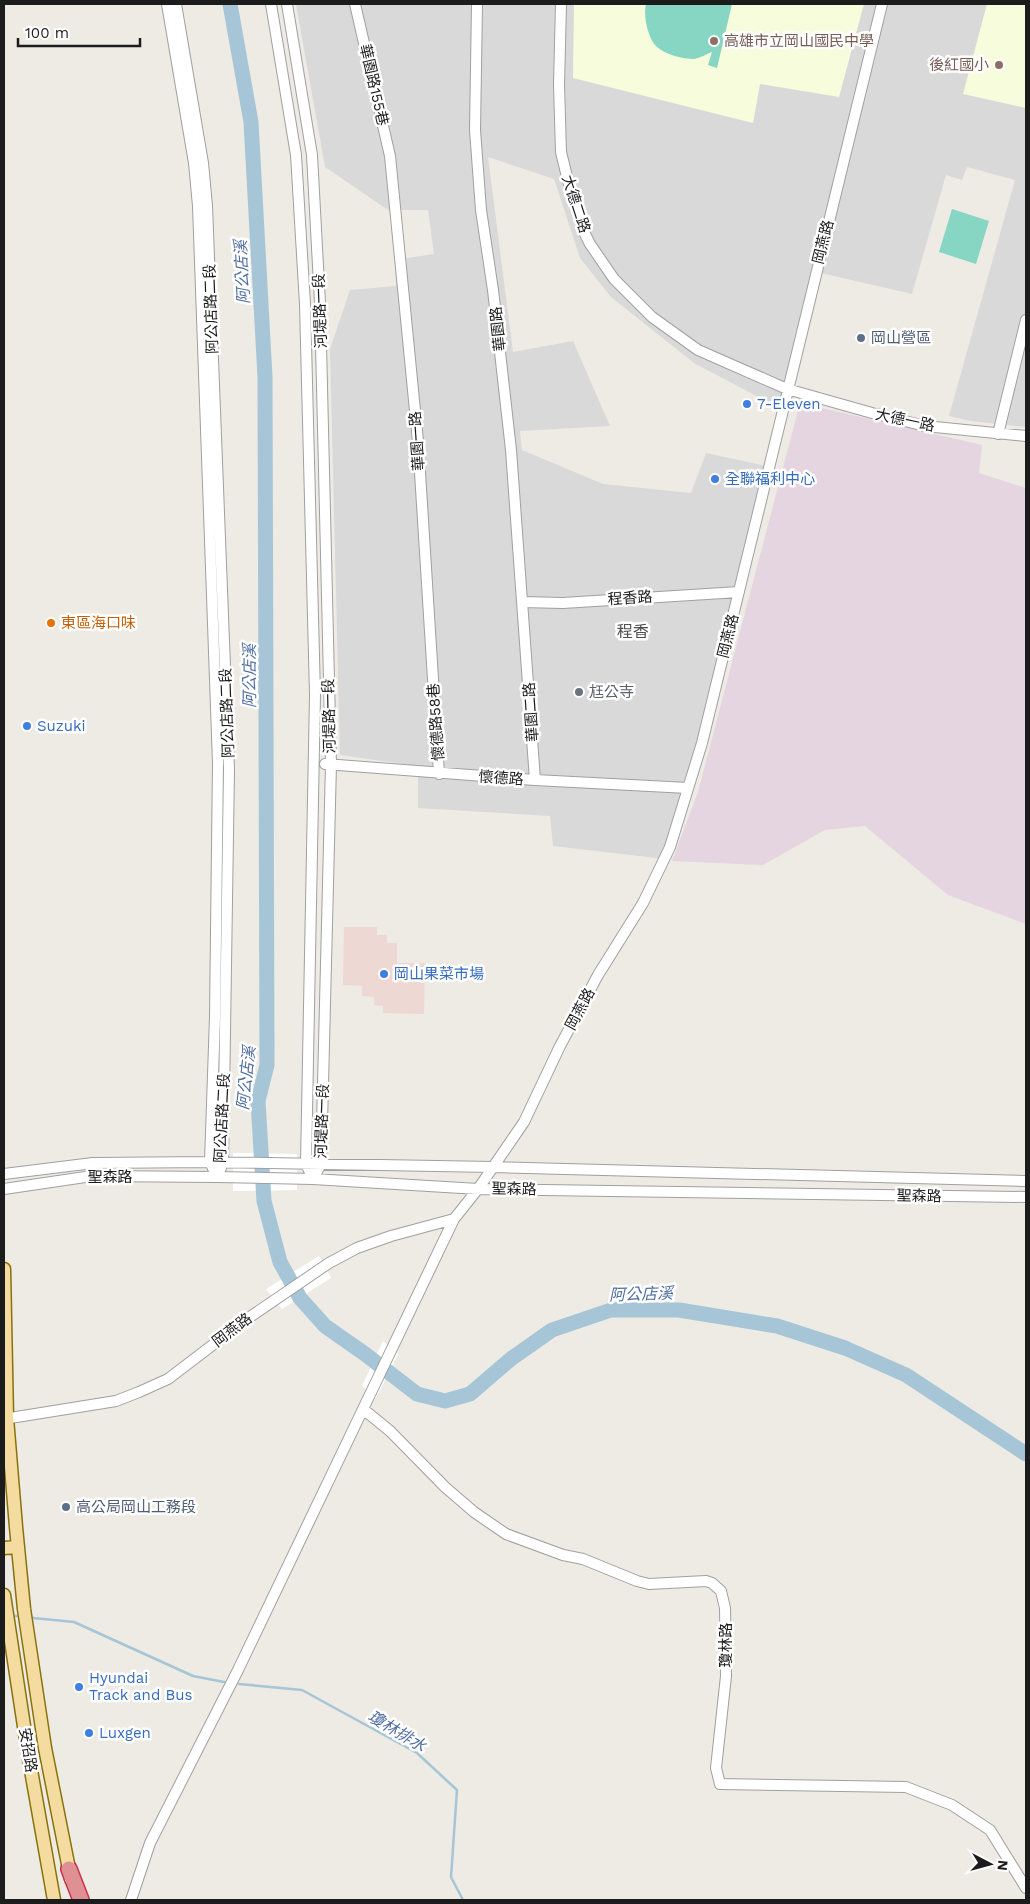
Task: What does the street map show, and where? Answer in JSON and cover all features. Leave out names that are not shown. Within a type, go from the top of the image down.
[{"type":"highway","points":[[69,1869],[81,1900]]},
{"type":"main road","name":"安招路","points":[[4,1269],[6,1418],[24,1609],[45,1748],[74,1900]]},
{"type":"main road","points":[[4,1548],[18,1548]]},
{"type":"main road","name":"安招路","points":[[4,1595],[29,1759],[54,1900]]},
{"type":"main road","points":[[11,1637],[28,1635]]},
{"type":"street","name":"阿公店路二段","points":[[166,4],[194,163],[198,206],[212,542],[218,763],[215,1017],[210,1162],[217,1177],[228,1163],[228,707],[207,206],[203,163],[176,4]]},
{"type":"street","name":"河堤路一段","points":[[271,4],[296,155],[305,304],[315,764],[301,1164],[313,1179],[321,1164],[330,764],[320,302],[312,155],[287,4]]},
{"type":"street","name":"華園路155巷","points":[[356,4],[390,156],[396,212]]},
{"type":"street","name":"華園路","points":[[477,4],[475,130],[481,210],[493,290],[511,450],[526,643]]},
{"type":"street","name":"大德二路","points":[[561,4],[559,85],[561,152],[568,181],[590,244],[614,279],[652,317],[698,350],[787,389]]},
{"type":"street","name":"岡燕路","points":[[364,1409],[454,1219],[478,1189],[524,1122],[560,1046],[594,983],[643,903],[670,847],[702,743],[882,4]]},
{"type":"street","name":"華園一路","points":[[396,212],[418,441],[432,670]]},
{"type":"street","points":[[998,434],[1026,320]]},
{"type":"street","name":"大德一路","points":[[787,389],[925,426],[1026,436]]},
{"type":"street","name":"程香路","points":[[522,602],[564,602],[739,592]]},
{"type":"street","name":"華園二路","points":[[526,643],[536,780]]},
{"type":"street","name":"懷德路58巷","points":[[432,670],[439,774]]},
{"type":"street","name":"懷德路","points":[[315,764],[439,774],[688,788]]},
{"type":"street","name":"聖森路","points":[[4,1174],[93,1163],[210,1162],[492,1167],[1026,1181]]},
{"type":"street","name":"聖森路","points":[[4,1189],[85,1176],[217,1177],[313,1179],[478,1189],[1026,1197]]},
{"type":"street","name":"岡燕路","points":[[6,1418],[116,1401],[139,1392],[168,1379],[244,1321],[324,1267],[356,1248],[454,1219]]},
{"type":"street","points":[[132,1900],[150,1843],[234,1678],[364,1409]]},
{"type":"street","name":"瓊林路","points":[[364,1409],[390,1431],[445,1487],[474,1512],[506,1534],[563,1555],[583,1559],[637,1581],[649,1584],[706,1581],[712,1583],[721,1591],[725,1608],[726,1676],[716,1768],[720,1784],[906,1786],[952,1805],[990,1830],[1026,1888]]},
{"type":"shaded area","points":[[296,4],[1026,4],[1026,427],[971,421],[949,416],[1015,180],[967,167],[962,180],[946,175],[912,294],[821,273],[787,412],[694,363],[611,297],[580,258],[554,179],[488,157],[513,352],[573,341],[610,426],[520,431],[522,450],[603,484],[691,493],[706,453],[771,467],[690,792],[665,859],[553,846],[550,816],[418,808],[418,766],[340,755],[330,349],[350,290],[396,286],[395,260],[434,254],[428,210],[388,210],[325,167]]},
{"type":"shaded area","name":"高雄市立岡山國民中學","points":[[574,4],[864,4],[839,97],[760,84],[753,123],[573,78]]},
{"type":"shaded area","points":[[646,4],[732,4],[717,68],[708,65],[712,52],[690,59],[670,54],[657,47],[651,39],[647,27]]},
{"type":"shaded area","name":"後紅國小","points":[[987,4],[1026,4],[1026,108],[963,94]]},
{"type":"shaded area","points":[[952,209],[989,221],[976,264],[939,252]]},
{"type":"shaded area","points":[[800,403],[982,445],[979,473],[1026,488],[1026,924],[948,895],[865,826],[825,830],[763,865],[672,861],[698,792]]},
{"type":"shaded area","name":"岡山果菜市場","points":[[344,927],[377,927],[377,935],[387,935],[387,943],[397,943],[397,963],[425,963],[424,1014],[383,1013],[383,1006],[374,1005],[374,997],[362,996],[362,986],[343,985]]},
{"type":"pier","points":[[233,1153],[297,1154],[297,1190],[233,1191]]},
{"type":"pier","points":[[319,1256],[331,1278],[282,1309],[266,1289]]},
{"type":"pier","points":[[383,1341],[398,1354],[376,1398],[362,1386]]},
{"type":"waterway","name":"阿公店溪","points":[[230,4],[251,122],[265,377],[267,1065],[258,1101],[264,1201],[280,1262],[300,1298],[325,1326],[417,1394],[445,1401],[470,1394],[512,1358],[552,1330],[611,1310],[679,1310],[777,1326],[845,1348],[906,1375],[1026,1454]]},
{"type":"waterway","name":"瓊林排水","points":[[33,1618],[74,1622],[193,1676],[224,1682]]},
{"type":"waterway","name":"瓊林排水","points":[[239,1684],[302,1690],[417,1753],[457,1790],[451,1877],[463,1900]]},
{"type":"place","name":"高雄市立岡山國民中學","points":[[714,41]]},
{"type":"place","name":"後紅國小","points":[[999,65]]},
{"type":"place","name":"岡山營區","points":[[861,338]]},
{"type":"place","name":"7-Eleven","points":[[747,404]]},
{"type":"place","name":"全聯福利中心","points":[[715,479]]},
{"type":"place","name":"東區海口味","points":[[51,623]]},
{"type":"place","name":"尪公寺","points":[[579,692]]},
{"type":"place","name":"Suzuki","points":[[27,726]]},
{"type":"place","name":"岡山果菜市場","points":[[384,974]]},
{"type":"place","name":"高公局岡山工務段","points":[[66,1507]]},
{"type":"place","name":"Hyundai Track and Bus","points":[[79,1687]]},
{"type":"place","name":"Luxgen","points":[[89,1733]]},
{"type":"district","name":"程香","points":[[633,631]]}]
